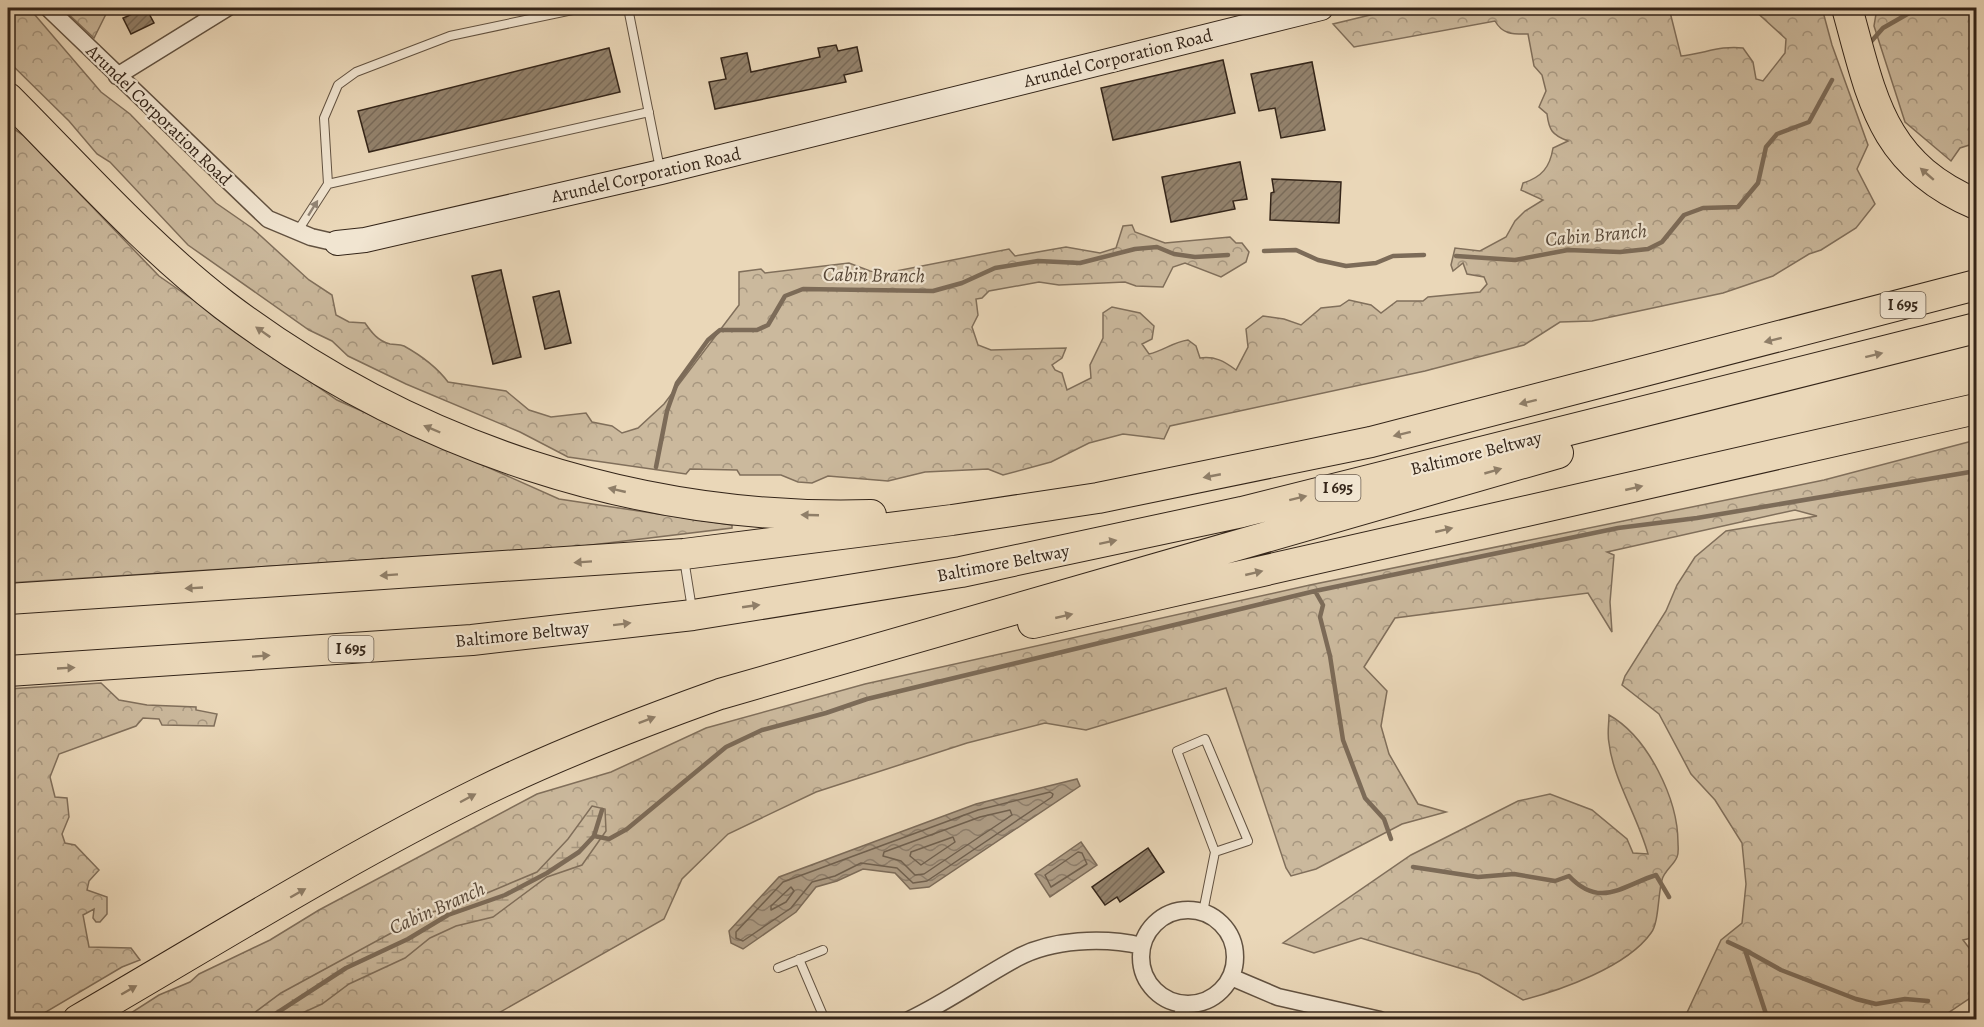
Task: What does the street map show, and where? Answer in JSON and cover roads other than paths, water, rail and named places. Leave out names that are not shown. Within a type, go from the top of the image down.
[{"type":"highway","points":[[1847,8],[1864,78],[1876,110],[1890,135],[1931,178],[1977,204]]},
{"type":"highway","points":[[1856,38],[1860,8]]},
{"type":"highway","points":[[8,98],[130,221],[224,304],[290,350],[351,387],[414,421],[479,449],[545,472],[617,490],[685,504],[736,511],[846,516],[1098,498]]},
{"type":"highway","name":"Baltimore Beltway","points":[[8,599],[684,554],[952,520],[1098,498],[1371,442],[1977,285]]},
{"type":"highway","name":"Baltimore Beltway","points":[[8,671],[472,640],[693,615],[961,572],[1108,542],[1264,506],[1977,328]]},
{"type":"highway","points":[[78,1020],[375,848],[481,792],[579,747],[720,693],[1569,450],[1840,363]]},
{"type":"highway","points":[[720,693],[1977,409]]},
{"type":"street","name":"Arundel Corporation Road","points":[[48,8],[268,219],[297,233],[337,243],[365,240],[661,172],[1321,8]]},
{"type":"street","points":[[117,76],[227,8]]},
{"type":"street","points":[[1189,909],[1203,912],[1217,918],[1227,929],[1234,942],[1236,957],[1231,977],[1216,995],[1183,1012],[1149,985],[1143,972],[1142,946],[1149,929],[1160,918],[1174,911],[1189,909]]},
{"type":"street","points":[[909,1020],[935,1008],[1019,957],[1055,946],[1116,940],[1142,946]]},
{"type":"street","points":[[1231,977],[1278,997],[1380,1020]]},
{"type":"lane","points":[[297,233],[328,184],[324,118],[338,85],[356,72],[450,36],[582,8]]},
{"type":"lane","points":[[628,8],[661,172]]},
{"type":"lane","points":[[328,184],[649,112]]},
{"type":"lane","points":[[684,554],[693,615]]},
{"type":"lane","points":[[1203,912],[1215,852],[1177,751],[1206,739],[1248,841],[1215,852]]},
{"type":"lane","points":[[778,968],[823,950]]},
{"type":"lane","points":[[799,959],[825,1020]]},
{"type":"water","points":[[1077,779],[1080,786],[929,887],[910,889],[895,873],[863,869],[837,881],[816,887],[796,912],[743,949],[731,943],[729,931],[779,877],[976,804]]},
{"type":"water","points":[[1081,842],[1097,865],[1050,897],[1035,874]]},
{"type":"waterway","name":"Cabin Branch","points":[[1869,44],[1883,28],[1918,8]]},
{"type":"waterway","name":"Cabin Branch","points":[[1456,256],[1515,260],[1568,250],[1620,252],[1648,249],[1662,242],[1684,215],[1703,208],[1738,207],[1758,183],[1766,147],[1777,134],[1809,122],[1832,80]]},
{"type":"waterway","name":"Cabin Branch","points":[[656,467],[667,411],[677,383],[708,340],[720,330],[757,330],[768,325],[785,296],[803,289],[933,291],[962,283],[995,268],[1038,261],[1080,263],[1135,249],[1157,247],[1174,254],[1195,257],[1228,255]]},
{"type":"waterway","name":"Cabin Branch","points":[[1264,251],[1296,250],[1318,260],[1346,266],[1376,263],[1393,256],[1424,255]]},
{"type":"waterway","points":[[594,836],[609,839],[627,829],[726,747],[762,730],[826,713],[867,699],[1315,591],[1618,528],[1697,518],[1976,471]]},
{"type":"waterway","points":[[1315,591],[1323,605],[1320,617],[1330,656],[1343,740],[1365,798],[1384,819],[1391,839]]},
{"type":"waterway","name":"Cabin Branch","points":[[266,1020],[346,968],[408,939],[448,915],[505,895],[547,873],[579,852],[594,836],[602,810]]},
{"type":"waterway","points":[[1413,867],[1478,877],[1514,874],[1555,881],[1569,876],[1580,886],[1601,893],[1622,889],[1656,875],[1669,897]]},
{"type":"waterway","points":[[1728,942],[1745,950],[1768,1020]]},
{"type":"waterway","points":[[1745,950],[1781,970],[1856,999],[1876,1004],[1905,999],[1928,1001]]}]
